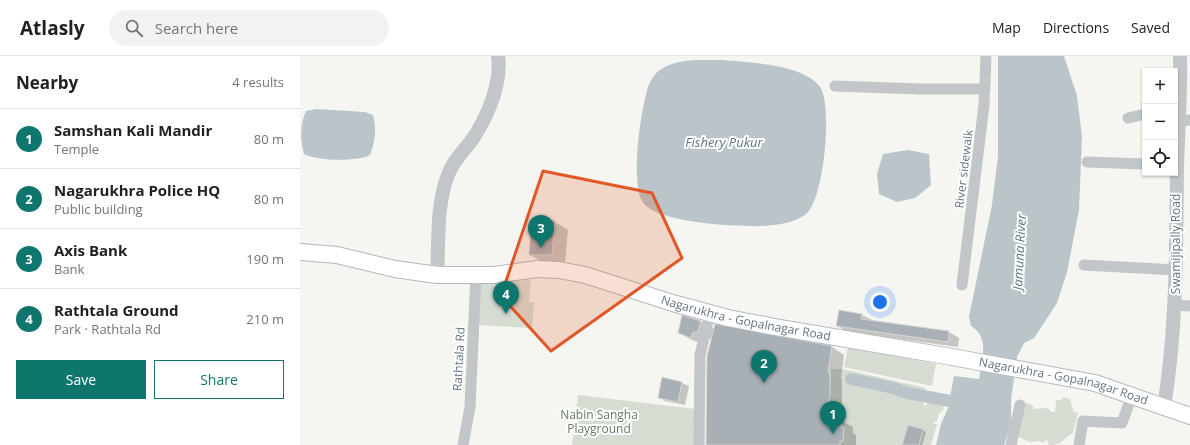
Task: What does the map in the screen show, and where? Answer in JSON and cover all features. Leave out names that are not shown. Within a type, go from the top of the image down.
[{"type":"main road","name":"Nagarukhra - Gopalnagar Road","points":[[300,252],[337,255],[395,270],[437,275],[494,275],[537,269],[559,270],[585,275],[649,296],[710,313],[775,327],[1038,372],[1095,384],[1132,395],[1164,408],[1190,416]]},
{"type":"street","points":[[437,275],[442,193],[448,174],[455,160],[473,138],[486,114],[497,77],[498,56]]},
{"type":"street","name":"River sidewalk","points":[[962,284],[978,162],[985,89],[986,56]]},
{"type":"street","name":"Swamijipally Road","points":[[1178,145],[1181,116],[1180,56]]},
{"type":"street","points":[[835,86],[985,89]]},
{"type":"street","points":[[1128,118],[1142,115]]},
{"type":"street","points":[[1087,162],[1142,164]]},
{"type":"street","name":"Swamijipally Road","points":[[1164,408],[1171,363],[1176,305],[1176,176]]},
{"type":"street","points":[[1084,265],[1176,270]]},
{"type":"street","name":"Rathtala Rd","points":[[463,445],[470,407],[476,275]]},
{"type":"street","points":[[1176,305],[1190,306]]},
{"type":"street","points":[[699,445],[700,355],[710,313]]},
{"type":"street","points":[[1079,445],[1083,421],[1122,423],[1132,395]]},
{"type":"street","points":[[1011,445],[1020,405]]},
{"type":"highlighted area","points":[[543,171],[652,193],[682,258],[551,351],[501,296]]},
{"type":"green space","points":[[531,280],[529,302],[534,302],[532,328],[478,325],[480,282]]},
{"type":"green space","points":[[848,347],[936,364],[932,386],[844,367]]},
{"type":"green space","points":[[831,369],[843,369],[926,388],[923,402],[925,407],[930,399],[938,397],[942,400],[944,409],[939,413],[937,421],[932,423],[937,424],[931,445],[820,445],[830,396]]},
{"type":"green space","name":"Nabin Sangha Playground","points":[[578,395],[696,409],[696,445],[572,445]]},
{"type":"green space","points":[[1064,397],[1070,399],[1074,412],[1078,413],[1073,433],[1061,443],[1049,445],[1047,440],[1043,443],[1039,441],[1030,442],[1011,434],[1024,404],[1028,403],[1032,405],[1034,409],[1048,408],[1051,412],[1055,412],[1056,400],[1061,400]]},
{"type":"water","name":"Jamuna River","points":[[998,56],[1064,56],[1077,96],[1082,137],[1079,210],[1067,272],[1057,303],[1034,338],[1024,343],[1017,357],[1011,399],[1011,424],[1004,445],[936,445],[941,424],[948,408],[954,376],[979,379],[982,365],[983,343],[981,336],[971,326],[969,317],[992,205],[998,156]]},
{"type":"water","name":"Fishery Pukur","points":[[689,60],[720,60],[759,63],[788,69],[801,73],[812,79],[820,87],[824,97],[826,112],[825,152],[822,172],[818,191],[812,205],[806,214],[797,220],[768,226],[719,224],[682,220],[666,216],[644,204],[640,195],[637,181],[637,165],[642,112],[650,82],[658,71],[673,63]]},
{"type":"water","points":[[316,109],[365,112],[373,115],[375,135],[370,155],[356,159],[337,160],[318,158],[304,154],[301,137],[303,121],[306,111]]},
{"type":"water","points":[[908,150],[929,154],[931,185],[915,198],[897,202],[879,194],[877,174],[883,154]]},
{"type":"building","points":[[532,218],[555,221],[552,255],[529,255]]},
{"type":"building","points":[[839,310],[862,314],[861,319],[949,331],[948,342],[836,326]]},
{"type":"building","points":[[682,315],[701,321],[698,332],[693,332],[691,338],[678,333]]},
{"type":"building","points":[[715,324],[832,346],[828,372],[830,372],[830,395],[824,417],[841,418],[841,427],[844,427],[843,441],[840,441],[840,445],[706,445],[707,356]]},
{"type":"building","points":[[662,377],[682,382],[678,402],[658,398]]},
{"type":"building","points":[[908,425],[923,429],[919,445],[902,445]]},
{"type":"waterway","points":[[851,379],[893,388],[908,393],[965,404]]},
{"type":"place","name":"Axis Bank","points":[[541,248]]},
{"type":"place","name":"Rathtala Ground","points":[[506,314]]},
{"type":"place","name":"Nagarukhra Police HQ","points":[[764,383]]},
{"type":"place","name":"Samshan Kali Mandir","points":[[833,434]]}]
